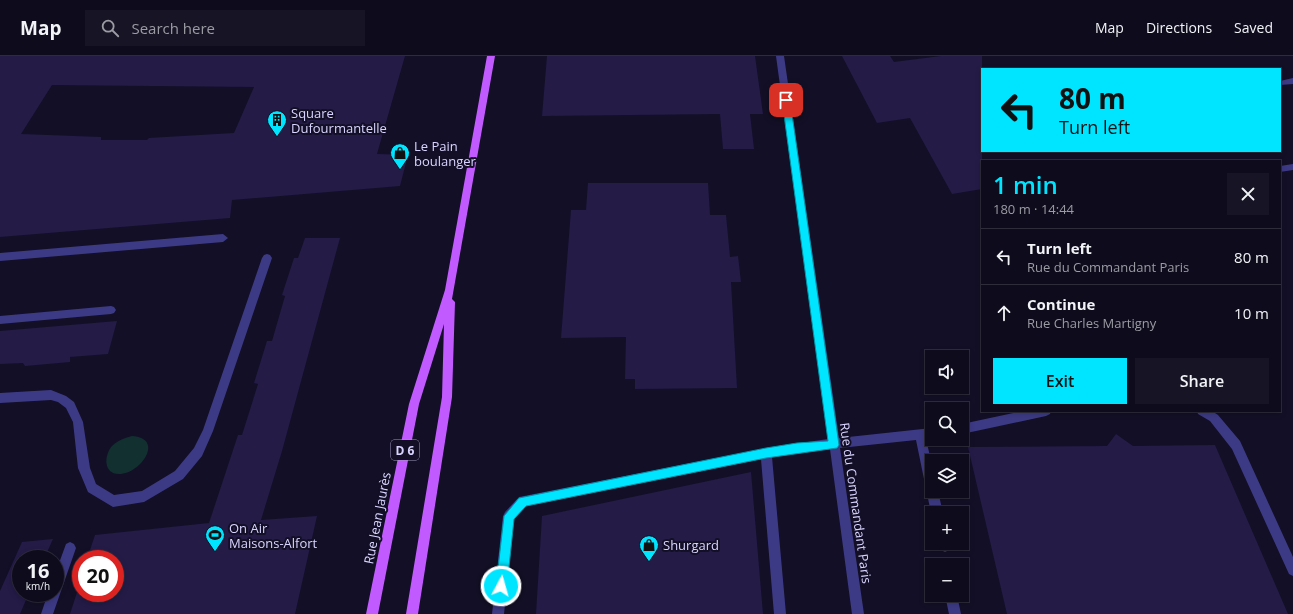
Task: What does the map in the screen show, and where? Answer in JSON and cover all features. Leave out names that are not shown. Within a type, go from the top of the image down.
[{"type":"main road","name":"Rue Jean Jaurès","points":[[372,614],[414,404],[450,290],[492,56]]},
{"type":"main road","name":"Rue Jean Jaurès","points":[[412,614],[448,397],[450,290]]},
{"type":"street","name":"Rue du Commandant Paris","points":[[780,56],[858,614]]},
{"type":"street","points":[[1281,83],[1293,81]]},
{"type":"street","points":[[1281,169],[1293,167]]},
{"type":"street","points":[[0,257],[223,238]]},
{"type":"street","points":[[0,398],[51,395],[62,399],[70,405],[78,422],[84,468],[92,488],[113,501],[144,496],[179,475],[198,452],[208,431],[267,258]]},
{"type":"street","points":[[0,320],[111,310]]},
{"type":"street","points":[[969,428],[1041,412]]},
{"type":"street","points":[[1204,412],[1214,418],[1236,445],[1293,570]]},
{"type":"street","points":[[498,614],[509,516],[523,501],[766,453],[797,448],[925,434]]},
{"type":"street","points":[[920,435],[925,458]]},
{"type":"street","points":[[766,453],[780,614]]},
{"type":"street","points":[[64,566],[70,548]]},
{"type":"street","points":[[47,614],[51,602]]},
{"type":"street","points":[[952,602],[955,614]]},
{"type":"green space","points":[[132,436],[142,438],[147,443],[148,449],[146,456],[141,463],[127,472],[119,474],[110,471],[106,463],[109,450],[117,442]]},
{"type":"building","name":"Square Dufourmantelle","points":[[0,56],[405,56],[377,154],[408,155],[400,186],[232,200],[230,218],[0,237]],"holes":[[[52,85],[254,87],[234,133],[149,138],[147,140],[101,140],[101,137],[21,134]]]},
{"type":"building","points":[[547,56],[755,56],[763,114],[750,114],[754,149],[723,149],[720,114],[542,116]]},
{"type":"building","points":[[842,56],[890,56],[894,62],[941,56],[982,56],[981,189],[952,194],[910,118],[877,123]]},
{"type":"building","points":[[588,183],[708,183],[710,215],[726,215],[730,257],[738,256],[741,282],[731,282],[737,388],[635,389],[635,379],[625,379],[626,337],[561,338],[571,210],[586,210]]},
{"type":"building","points":[[305,238],[340,238],[282,451],[261,520],[317,516],[295,614],[70,614],[74,602],[124,602],[124,550],[90,550],[95,535],[209,523],[238,435],[242,435],[258,384],[254,383],[267,341],[272,341],[285,296],[282,295],[294,258],[298,258]]},
{"type":"building","points":[[117,321],[108,354],[70,357],[70,362],[25,366],[23,363],[0,364],[0,331]]},
{"type":"building","points":[[1116,434],[1133,446],[1215,445],[1288,614],[1007,614],[968,447],[1107,446]]},
{"type":"building","name":"Shurgard","points":[[751,472],[763,614],[536,614],[542,516]]},
{"type":"building","points":[[53,539],[48,550],[18,550],[22,542]]},
{"type":"building","points":[[12,564],[12,602],[25,602],[20,614],[0,614],[0,591]]},
{"type":"place","name":"Square Dufourmantelle","points":[[277,137]]},
{"type":"place","name":"Le Pain boulanger","points":[[400,170]]},
{"type":"place","name":"On Air Maisons-Alfort","points":[[215,552]]},
{"type":"place","name":"Shurgard","points":[[649,562]]},
{"type":"route","points":[[501,586],[509,516],[523,501],[766,453],[805,447],[834,445],[786,100]]}]
